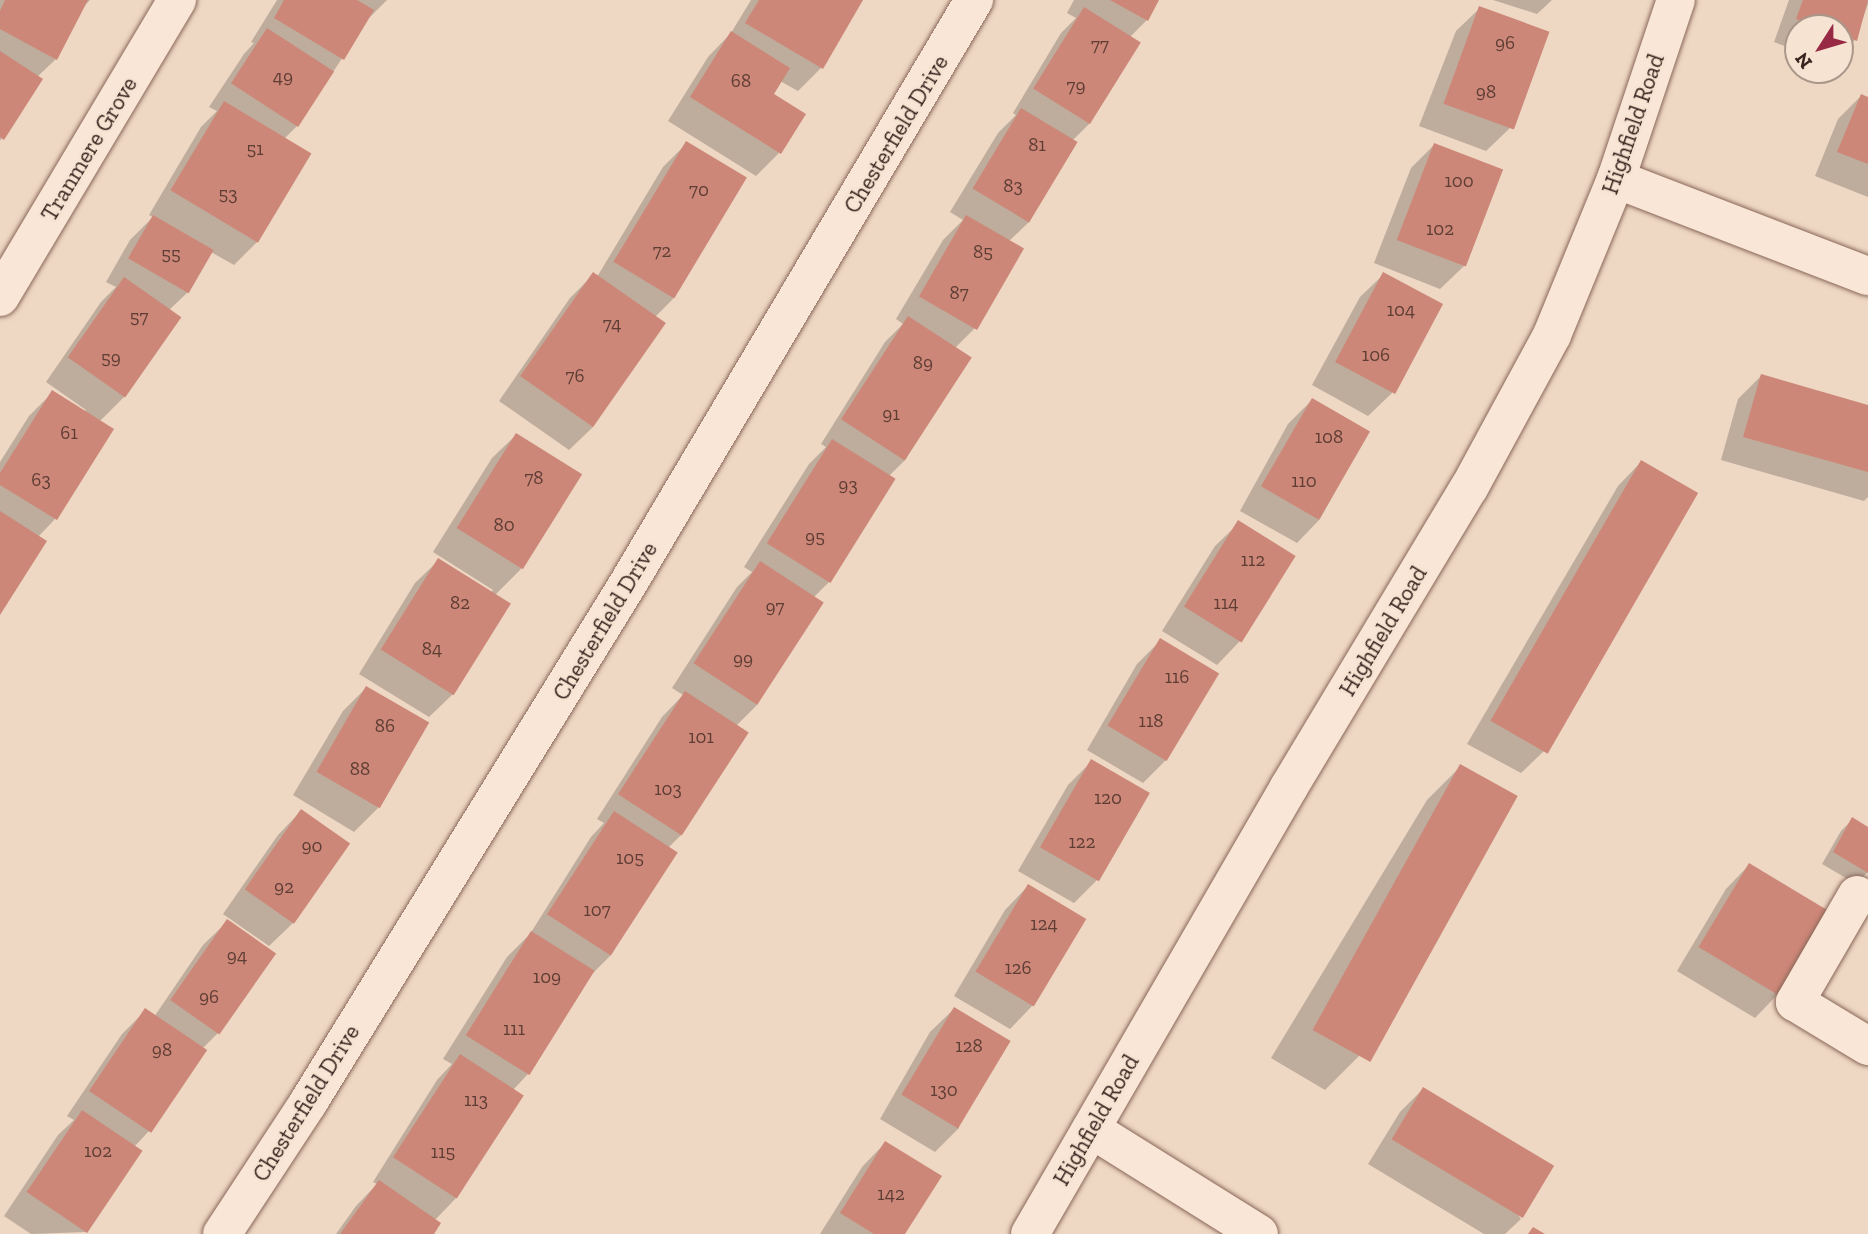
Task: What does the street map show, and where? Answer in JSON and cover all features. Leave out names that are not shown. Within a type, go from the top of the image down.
[{"type":"street","name":"Tranmere Grove","points":[[0,297],[177,0]]},
{"type":"street","name":"Chesterfield Drive","points":[[222,1234],[308,1103],[629,582],[974,0]]},
{"type":"street","name":"Highfield Road","points":[[1030,1234],[1289,787],[1469,488],[1552,335],[1616,179],[1676,0]]},
{"type":"street","points":[[1616,179],[1868,276]]},
{"type":"street","points":[[1857,895],[1795,1002],[1868,1046]]},
{"type":"street","points":[[1091,1129],[1259,1234]]},
{"type":"building","points":[[5,0],[88,0],[57,60],[0,29],[0,11]]},
{"type":"building","points":[[284,0],[357,0],[374,10],[344,60],[274,18]]},
{"type":"building","points":[[759,0],[863,0],[823,69],[745,23]]},
{"type":"building","points":[[1110,0],[1159,0],[1148,21]]},
{"type":"building","points":[[1803,0],[1868,0],[1857,41],[1854,40],[1854,14],[1798,14]]},
{"type":"building","points":[[1479,6],[1549,32],[1514,129],[1443,104]]},
{"type":"building","points":[[1084,7],[1141,43],[1090,124],[1033,88]]},
{"type":"building","points":[[267,28],[334,72],[298,127],[231,83]]},
{"type":"building","points":[[731,31],[790,68],[774,94],[806,114],[781,154],[690,97]]},
{"type":"building","points":[[0,51],[43,79],[4,140],[0,137]]},
{"type":"building","points":[[1861,94],[1868,97],[1868,164],[1837,152]]},
{"type":"building","points":[[224,101],[311,154],[258,243],[170,190]]},
{"type":"building","points":[[1021,108],[1078,142],[1029,223],[973,189]]},
{"type":"building","points":[[686,141],[747,178],[674,298],[613,262]]},
{"type":"building","points":[[1434,143],[1503,170],[1466,267],[1397,240]]},
{"type":"building","points":[[153,215],[214,250],[189,293],[128,258]]},
{"type":"building","points":[[966,215],[1024,248],[977,330],[919,296]]},
{"type":"building","points":[[593,272],[666,323],[593,427],[520,376]]},
{"type":"building","points":[[1383,272],[1443,304],[1395,394],[1335,362]]},
{"type":"building","points":[[124,277],[181,317],[125,397],[68,357]]},
{"type":"building","points":[[908,316],[972,357],[905,461],[841,419]]},
{"type":"building","points":[[1761,374],[1868,405],[1868,472],[1743,437]]},
{"type":"building","points":[[52,390],[114,429],[57,520],[0,485],[0,473]]},
{"type":"building","points":[[1312,398],[1370,432],[1319,520],[1261,486]]},
{"type":"building","points":[[516,433],[582,474],[523,569],[457,528]]},
{"type":"building","points":[[832,439],[896,479],[830,583],[767,543]]},
{"type":"building","points":[[1641,460],[1698,493],[1548,754],[1490,721]]},
{"type":"building","points":[[0,511],[47,541],[0,615]]},
{"type":"building","points":[[1238,520],[1296,556],[1242,643],[1184,607]]},
{"type":"building","points":[[438,558],[511,604],[454,695],[381,650]]},
{"type":"building","points":[[760,561],[824,602],[757,705],[694,663]]},
{"type":"building","points":[[1160,638],[1219,674],[1167,761],[1107,725]]},
{"type":"building","points":[[366,686],[429,722],[380,808],[316,772]]},
{"type":"building","points":[[685,691],[749,732],[682,836],[618,794]]},
{"type":"building","points":[[1091,759],[1150,793],[1099,881],[1040,847]]},
{"type":"building","points":[[1460,764],[1518,796],[1370,1062],[1313,1030]]},
{"type":"building","points":[[301,809],[350,843],[294,924],[245,889]]},
{"type":"building","points":[[614,811],[678,852],[611,956],[547,914]]},
{"type":"building","points":[[1852,817],[1868,827],[1868,873],[1833,852]]},
{"type":"building","points":[[1749,863],[1830,911],[1779,995],[1699,947]]},
{"type":"building","points":[[1028,884],[1086,919],[1034,1006],[975,971]]},
{"type":"building","points":[[227,919],[276,953],[219,1035],[170,1000]]},
{"type":"building","points":[[531,931],[595,971],[529,1075],[466,1035]]},
{"type":"building","points":[[954,1007],[1011,1041],[958,1128],[901,1094]]},
{"type":"building","points":[[145,1008],[207,1050],[151,1133],[89,1091]]},
{"type":"building","points":[[460,1054],[524,1095],[457,1199],[393,1157]]},
{"type":"building","points":[[1423,1087],[1554,1166],[1523,1218],[1392,1139]]},
{"type":"building","points":[[82,1110],[143,1151],[87,1233],[27,1192]]},
{"type":"building","points":[[885,1141],[942,1176],[905,1234],[874,1234],[840,1213]]},
{"type":"building","points":[[379,1180],[441,1223],[434,1234],[340,1234]]},
{"type":"building","points":[[1533,1227],[1545,1234],[1528,1234]]}]
